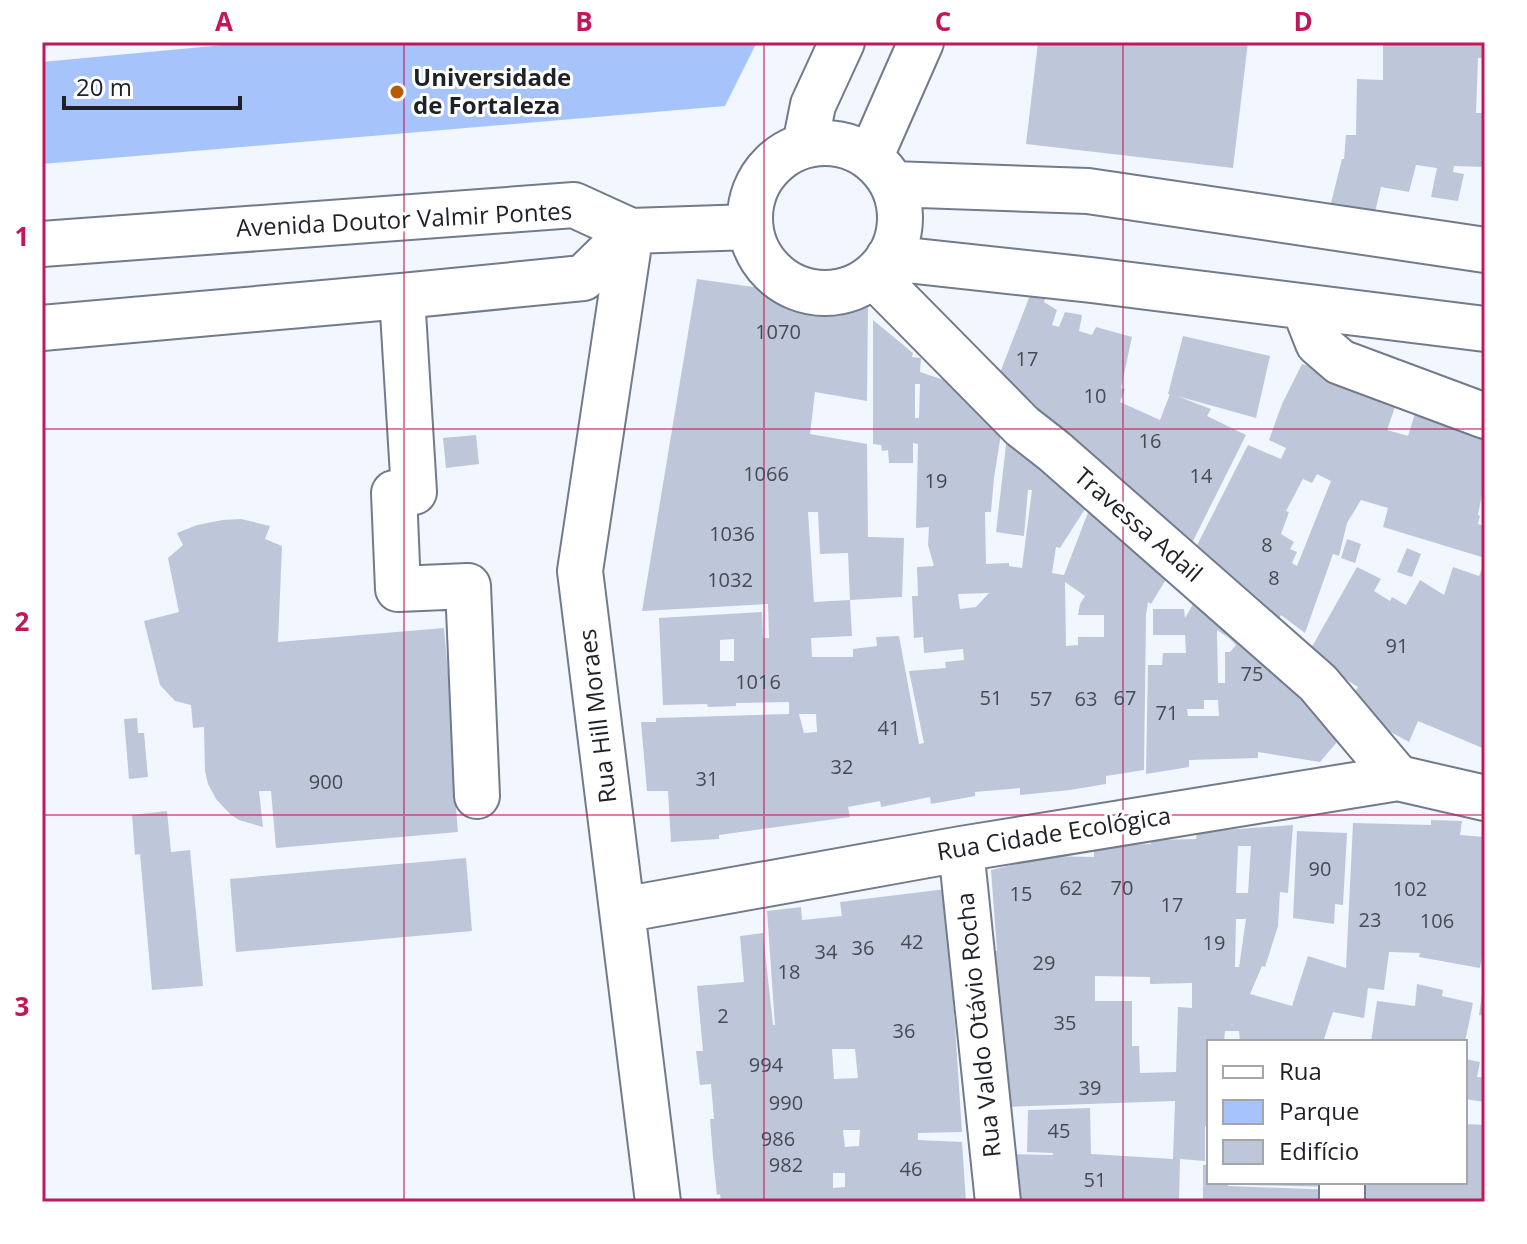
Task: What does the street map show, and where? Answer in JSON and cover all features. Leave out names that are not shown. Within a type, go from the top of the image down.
[{"type":"street","points":[[805,145],[813,105],[842,42]]},
{"type":"street","points":[[921,42],[881,171],[901,216],[895,249],[881,267],[844,292],[810,292],[779,279],[757,254],[749,221],[755,188],[775,161],[805,145],[839,144],[881,171],[1088,191],[1485,250]]},
{"type":"street","name":"Avenida Doutor Valmir Pontes","points":[[42,244],[574,205],[631,231]]},
{"type":"street","points":[[42,328],[583,278],[631,231],[750,227]]},
{"type":"street","name":"Rua Hill Moraes","points":[[631,231],[580,571],[658,1202]]},
{"type":"street","points":[[881,267],[1091,280],[1485,329]]},
{"type":"street","name":"Travessa Adail","points":[[881,267],[1022,426],[1318,683],[1398,778]]},
{"type":"street","points":[[402,296],[414,492],[394,493],[398,589],[468,586],[477,796]]},
{"type":"street","points":[[1307,315],[1318,343],[1340,362],[1485,416]]},
{"type":"street","name":"Rua Cidade Ecológica","points":[[622,910],[961,849],[1398,778],[1485,798]]},
{"type":"street","name":"Rua Valdo Otávio Rocha","points":[[961,849],[998,1202]]},
{"type":"green space","name":"Universidade de Fortaleza","points":[[256,42],[757,42],[725,106],[42,164],[42,62]]},
{"type":"building","points":[[1038,42],[1248,42],[1233,168],[1026,144]]},
{"type":"building","points":[[1383,42],[1485,42],[1485,58],[1478,58],[1476,113],[1485,113],[1485,167],[1454,166],[1453,172],[1464,174],[1458,201],[1431,197],[1437,168],[1416,165],[1409,192],[1381,187],[1375,212],[1331,203],[1344,159],[1346,135],[1356,135],[1357,79],[1383,80]]},
{"type":"building","points":[[697,279],[868,303],[867,401],[815,392],[810,434],[867,444],[868,537],[904,538],[902,597],[850,600],[852,636],[811,638],[812,657],[853,657],[853,649],[877,646],[876,637],[899,636],[919,744],[924,743],[909,671],[946,668],[945,662],[964,660],[963,649],[924,653],[923,637],[914,638],[912,596],[918,596],[917,567],[934,566],[928,545],[929,527],[916,528],[918,444],[913,443],[913,463],[889,463],[888,450],[882,451],[881,445],[873,444],[873,320],[913,353],[912,357],[921,358],[920,372],[965,387],[1004,415],[991,512],[985,512],[986,564],[1009,563],[1009,566],[1022,568],[1032,490],[1028,490],[1024,536],[996,532],[1008,428],[1039,440],[1036,465],[1062,470],[1094,495],[1060,548],[1056,547],[1052,573],[1064,575],[1092,502],[1173,568],[1151,604],[1148,602],[1146,615],[1144,770],[1106,776],[1106,784],[1070,790],[1020,795],[1020,788],[975,792],[975,796],[931,804],[930,797],[881,807],[880,801],[848,807],[850,817],[719,835],[719,839],[671,842],[668,791],[647,791],[641,722],[656,722],[656,718],[789,714],[789,702],[708,707],[707,704],[663,705],[659,618],[762,612],[763,638],[769,638],[768,604],[642,611]],"holes":[[[915,384],[920,384],[919,418],[915,418]],[[808,512],[818,512],[820,554],[848,553],[850,600],[814,602]],[[1065,582],[1085,596],[1078,615],[1104,615],[1104,637],[1078,637],[1078,645],[1066,646]],[[989,593],[976,607],[960,609],[958,594]],[[734,639],[734,661],[720,661],[720,640]],[[799,714],[816,714],[817,732],[804,733]]]},
{"type":"building","points":[[1030,292],[1046,296],[1044,302],[1057,310],[1052,325],[1059,327],[1065,312],[1082,315],[1079,331],[1092,335],[1096,327],[1132,337],[1121,388],[1125,389],[1120,402],[1160,420],[1170,394],[1183,336],[1270,356],[1256,418],[1177,396],[1211,409],[1207,416],[1246,435],[1186,555],[996,383]]},
{"type":"building","points":[[1302,364],[1347,378],[1396,404],[1387,430],[1408,436],[1418,404],[1485,424],[1485,478],[1478,524],[1485,526],[1485,558],[1383,527],[1388,508],[1361,500],[1347,523],[1339,556],[1333,554],[1305,633],[1281,615],[1279,619],[1243,608],[1190,559],[1248,445],[1281,459],[1286,448],[1269,440],[1282,404]],"holes":[[[1317,474],[1331,481],[1297,566],[1292,563],[1297,552],[1290,549],[1294,542],[1281,534],[1289,512],[1286,511],[1303,479],[1312,483]]]},
{"type":"building","points":[[476,435],[479,464],[446,468],[443,438]]},
{"type":"building","points":[[241,519],[270,526],[265,539],[282,546],[278,642],[444,628],[457,774],[453,774],[458,832],[276,848],[271,791],[259,791],[263,827],[239,820],[216,799],[205,771],[204,727],[193,728],[191,705],[175,701],[160,685],[144,621],[179,612],[168,558],[183,545],[177,533],[197,525]]},
{"type":"building","points":[[1347,539],[1361,544],[1355,563],[1341,558]]},
{"type":"building","points":[[1407,548],[1421,554],[1412,577],[1397,572]]},
{"type":"building","points":[[1485,562],[1485,749],[1418,721],[1409,742],[1347,704],[1358,687],[1331,670],[1305,659],[1357,567],[1381,579],[1374,591],[1390,601],[1392,597],[1406,605],[1420,580],[1444,595],[1453,567],[1479,576]]},
{"type":"building","points":[[1199,594],[1343,735],[1320,762],[1258,752],[1258,758],[1189,760],[1189,767],[1146,774],[1148,665],[1162,665],[1163,653],[1186,653],[1185,635],[1153,635],[1153,609],[1184,609],[1185,618]],"holes":[[[1217,630],[1236,645],[1230,652],[1225,652],[1225,683],[1218,683]],[[1204,700],[1218,700],[1219,716],[1188,716],[1187,709],[1204,709]]]},
{"type":"building","points":[[137,718],[138,733],[144,733],[148,777],[129,779],[124,719]]},
{"type":"building","points":[[167,811],[171,852],[190,850],[203,986],[152,990],[140,854],[135,855],[132,815]]},
{"type":"building","points":[[1431,820],[1462,821],[1460,835],[1485,837],[1485,941],[1480,968],[1419,957],[1420,953],[1389,952],[1384,990],[1368,988],[1364,1018],[1333,1012],[1324,1040],[1240,1040],[1239,1031],[1225,1031],[1224,1040],[1207,1040],[1205,1161],[1180,1159],[1179,1202],[1010,1202],[1009,1154],[1053,1155],[1027,1152],[1028,1110],[1090,1108],[1091,1154],[1173,1159],[1175,1101],[1004,1107],[992,951],[997,951],[991,870],[1049,856],[1094,857],[1094,846],[1151,844],[1151,840],[1196,839],[1197,832],[1293,825],[1288,893],[1280,892],[1278,926],[1265,967],[1262,966],[1250,994],[1292,1006],[1308,956],[1346,968],[1353,823],[1431,825]],"holes":[[[1238,846],[1251,846],[1248,893],[1236,893]],[[1236,919],[1246,919],[1239,967],[1235,967]],[[1095,976],[1150,977],[1150,984],[1192,983],[1192,1008],[1178,1007],[1176,1072],[1140,1073],[1139,1046],[1132,1046],[1132,1001],[1095,1001]]]},
{"type":"building","points":[[1297,831],[1347,833],[1343,905],[1335,904],[1334,924],[1293,918]]},
{"type":"building","points":[[466,858],[472,931],[236,952],[230,879]]},
{"type":"building","points":[[946,889],[962,1132],[918,1133],[918,1140],[962,1142],[966,1202],[721,1202],[720,1194],[717,1195],[710,1119],[714,1119],[711,1084],[700,1085],[696,1051],[703,1051],[697,986],[744,982],[740,936],[763,933],[775,1025],[767,911],[801,907],[802,920],[842,916],[840,902]],"holes":[[[832,1049],[855,1049],[858,1078],[834,1079]],[[843,1130],[860,1130],[859,1146],[845,1147]],[[833,1173],[845,1173],[845,1187],[833,1188]]]},
{"type":"building","points":[[1417,984],[1443,990],[1442,996],[1473,1003],[1465,1040],[1371,1040],[1377,1001],[1415,1006]]},
{"type":"building","points":[[1485,987],[1485,1016],[1479,1015]]},
{"type":"building","points":[[1467,1059],[1480,1062],[1477,1077],[1485,1078],[1485,1102],[1467,1099]]},
{"type":"building","points":[[1467,1124],[1485,1125],[1485,1202],[1356,1202],[1352,1184],[1467,1184]]},
{"type":"building","points":[[1203,1165],[1207,1165],[1207,1184],[1336,1190],[1336,1202],[1203,1201]]},
{"type":"building","points":[[1336,1184],[1336,1187],[1245,1185]]},
{"type":"place","name":"Universidade de Fortaleza","points":[[397,92]]}]
